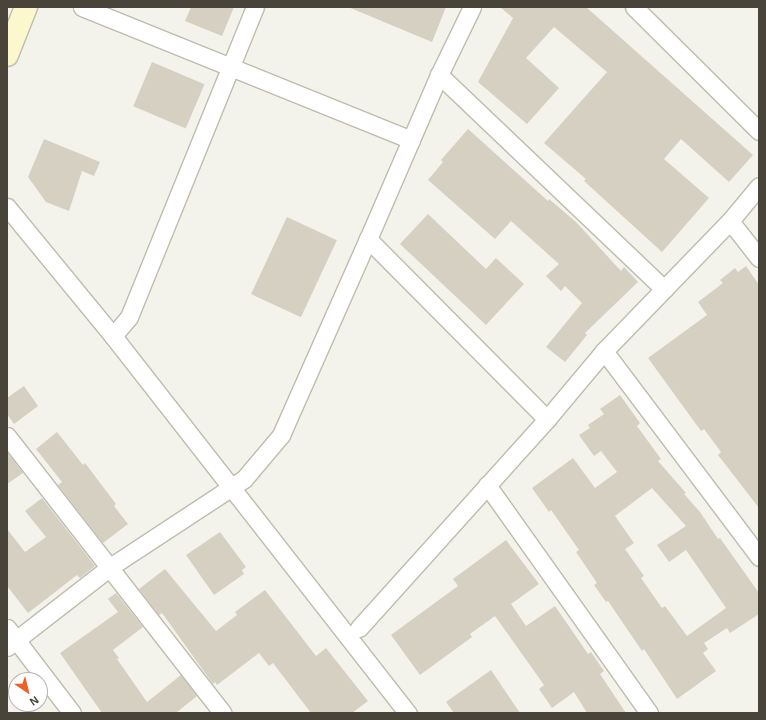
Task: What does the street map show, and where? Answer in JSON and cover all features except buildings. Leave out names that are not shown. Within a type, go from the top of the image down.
[{"type":"main road","points":[[7,56],[26,7]]},
{"type":"street","points":[[82,7],[411,140]]},
{"type":"street","points":[[112,336],[129,318],[255,7]]},
{"type":"street","points":[[72,713],[10,638],[110,567],[244,479],[282,435],[411,140],[472,7]]},
{"type":"street","points":[[634,7],[759,131]]},
{"type":"street","points":[[440,75],[664,289]]},
{"type":"street","points":[[359,628],[547,419],[604,351],[730,221],[759,186]]},
{"type":"street","points":[[7,207],[112,336],[408,713]]},
{"type":"street","points":[[730,221],[759,258]]},
{"type":"street","points":[[368,239],[547,419]]},
{"type":"street","points":[[604,351],[759,558]]},
{"type":"street","points":[[7,436],[223,713]]},
{"type":"street","points":[[488,485],[649,713]]}]
